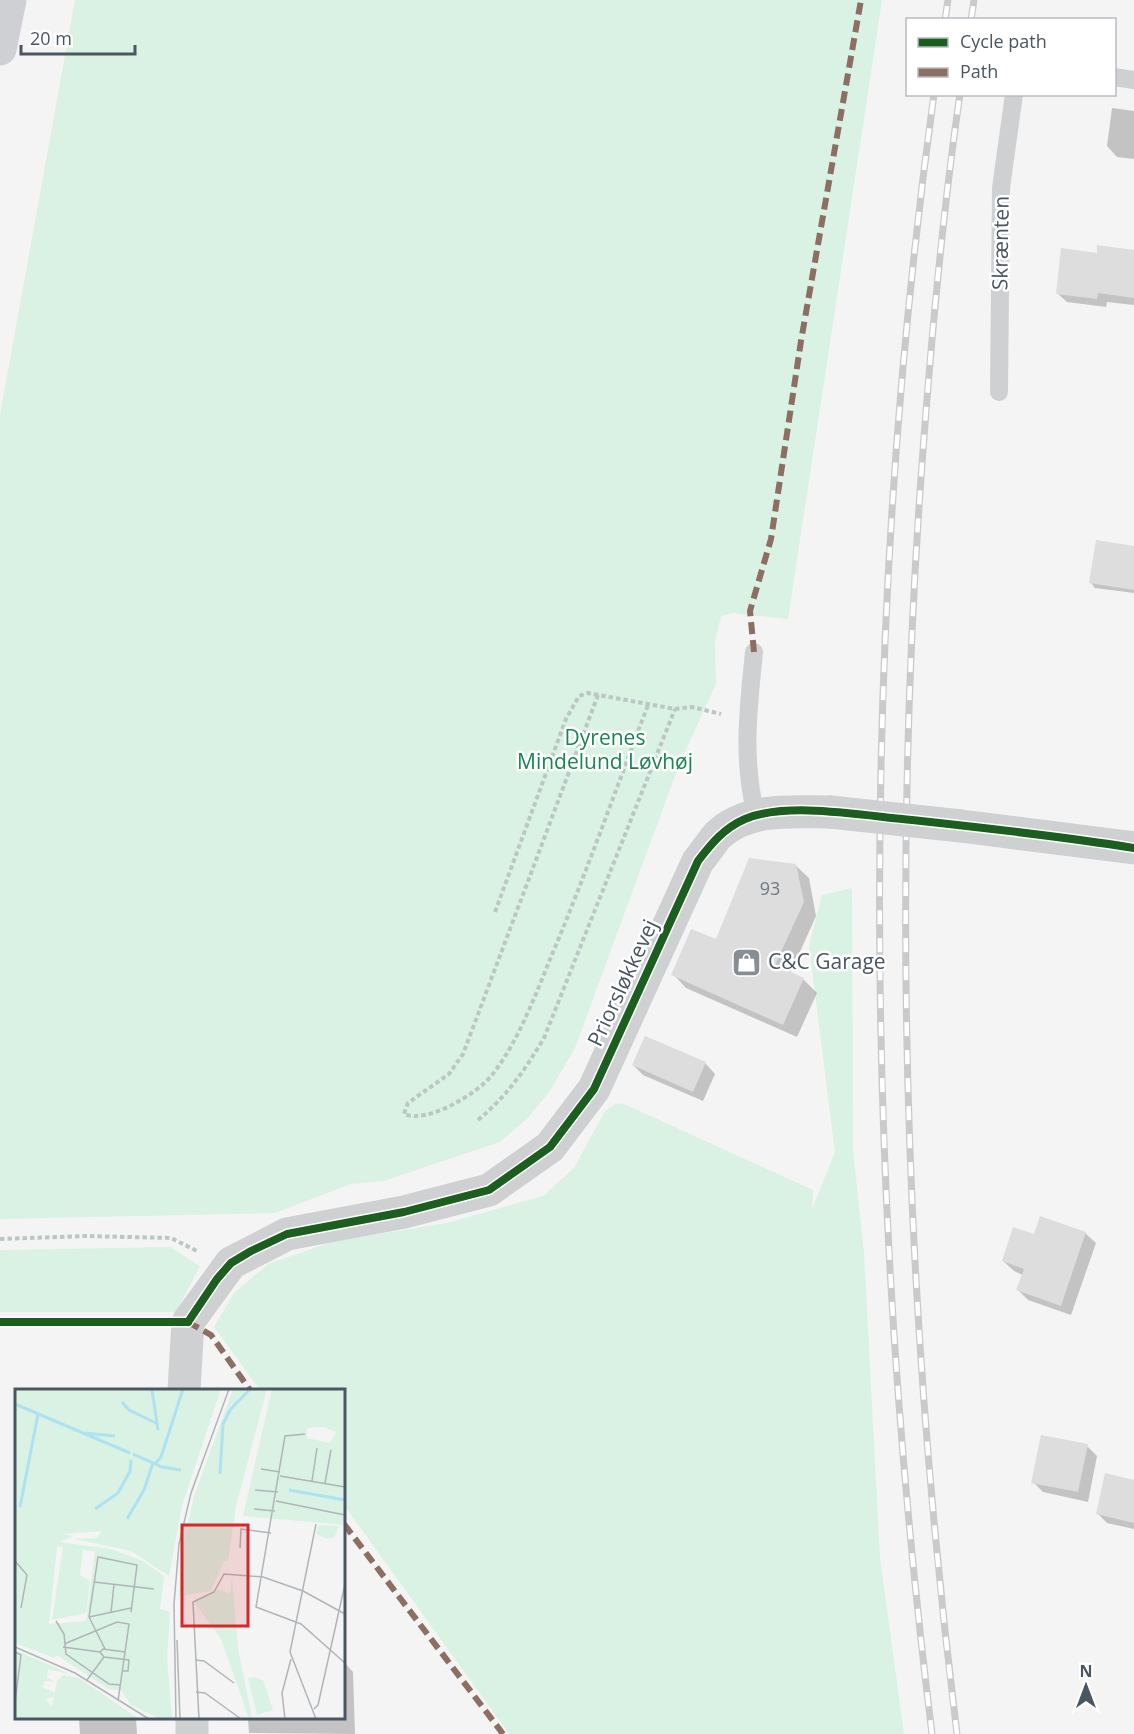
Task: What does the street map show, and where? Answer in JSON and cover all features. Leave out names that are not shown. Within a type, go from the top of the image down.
[{"type":"main road","points":[[0,49],[10,0]]},
{"type":"street","name":"Priorsløkkevej","points":[[184,1389],[188,1322],[217,1279],[231,1263],[287,1234],[404,1212],[489,1190],[550,1147],[594,1089],[698,861],[719,834],[745,819],[773,812],[830,812],[1134,848]]},
{"type":"lane","points":[[1116,77],[1134,80]]},
{"type":"lane","name":"Skrænten","points":[[999,392],[1001,188],[1014,96]]},
{"type":"lane","points":[[754,652],[747,720],[746,767],[756,816]]},
{"type":"path","points":[[495,912],[572,705],[579,696],[588,693],[675,709],[692,707],[747,720]]},
{"type":"path","points":[[598,695],[463,1054],[449,1074],[408,1103],[404,1114],[413,1118],[442,1110],[465,1098],[491,1077],[506,1052],[539,986],[568,917],[648,705]]},
{"type":"path","points":[[478,1120],[497,1104],[520,1079],[544,1038],[675,709]]},
{"type":"path","points":[[0,1239],[86,1236],[171,1238],[203,1254],[231,1263]]},
{"type":"green space","name":"Dyrenes Mindelund Løvhøj","points":[[75,0],[882,0],[788,619],[733,613],[721,616],[715,642],[716,684],[679,765],[575,1048],[550,1091],[528,1118],[500,1142],[384,1181],[351,1184],[275,1213],[0,1219],[0,415]]},
{"type":"green space","points":[[852,888],[853,1151],[864,1253],[880,1558],[904,1734],[509,1734],[345,1506],[345,1389],[259,1389],[214,1327],[234,1293],[268,1264],[335,1241],[447,1223],[543,1196],[574,1168],[605,1111],[615,1104],[622,1103],[813,1190],[812,1209],[835,1152],[809,945],[822,895]]},
{"type":"green space","points":[[170,1247],[200,1266],[176,1312],[0,1312],[0,1250]]},
{"type":"building","points":[[1097,245],[1134,250],[1134,298],[1098,293],[1097,299],[1056,294],[1061,248],[1097,253]]},
{"type":"building","points":[[1096,540],[1134,546],[1134,590],[1089,583]]},
{"type":"building","points":[[749,858],[796,864],[804,902],[775,965],[804,978],[783,1025],[671,975],[691,929],[716,939]]},
{"type":"building","points":[[645,1036],[706,1062],[693,1092],[632,1065]]},
{"type":"building","points":[[1040,1216],[1086,1232],[1061,1306],[1016,1290],[1024,1269],[1002,1261],[1013,1227],[1034,1234]]},
{"type":"building","points":[[1041,1435],[1088,1444],[1078,1492],[1031,1483]]},
{"type":"building","points":[[1105,1473],[1134,1480],[1134,1523],[1096,1514]]},
{"type":"railway","points":[[945,18],[948,0]]},
{"type":"railway","points":[[971,18],[974,0]]},
{"type":"railway","points":[[932,1734],[910,1530],[894,1325],[883,1120],[880,914],[883,708],[893,503],[910,298],[934,96]]},
{"type":"railway","points":[[957,1734],[939,1576],[925,1417],[908,1100],[906,941],[907,782],[912,623],[922,464],[938,279],[960,96]]},
{"type":"marked path","points":[[754,652],[750,611],[771,539],[801,341],[861,0]]},
{"type":"marked path","points":[[188,1322],[211,1335],[249,1389]]},
{"type":"marked path","points":[[345,1525],[503,1734]]},
{"type":"cycle path","points":[[188,1322],[217,1279],[231,1263],[251,1251],[287,1234],[404,1212],[489,1190],[550,1147],[594,1089],[698,861],[718,837],[737,823],[762,814],[782,811],[827,811],[1023,832],[1134,848]]},
{"type":"cycle path","points":[[0,1322],[188,1322]]},
{"type":"place","name":"C&C Garage","points":[[747,962]]}]
